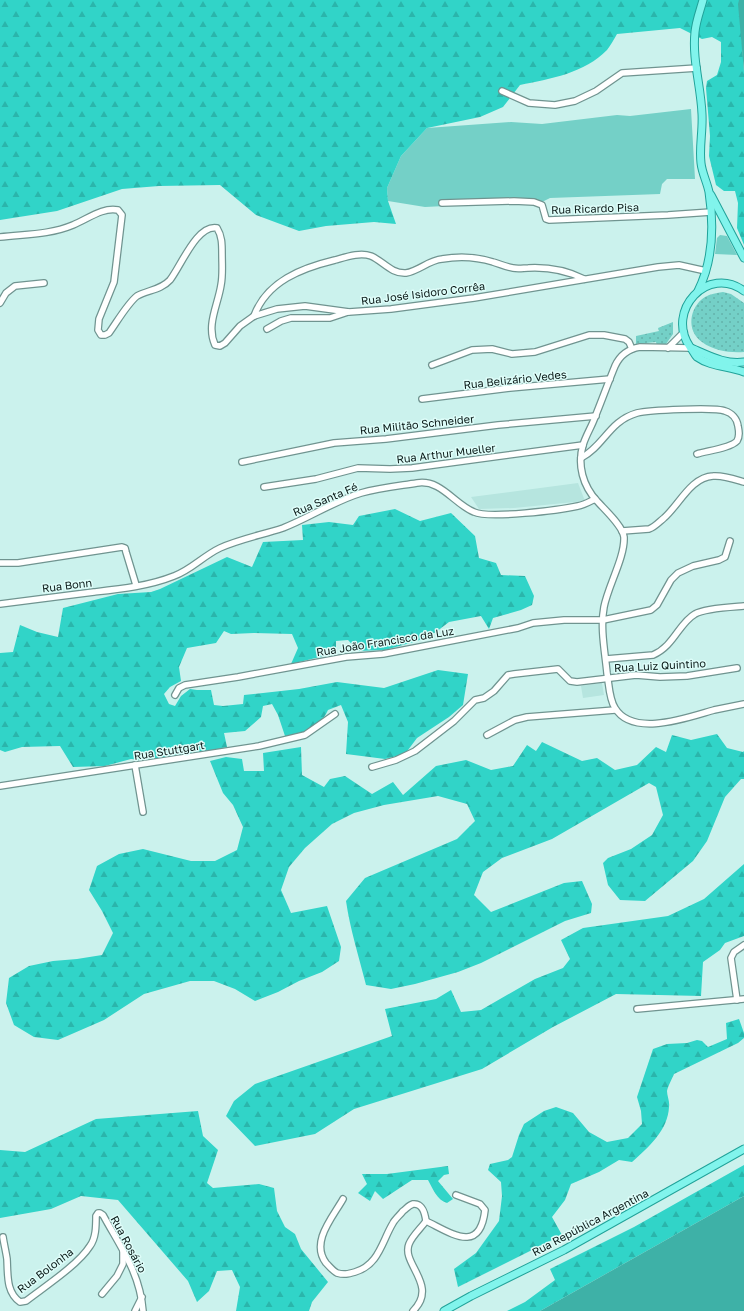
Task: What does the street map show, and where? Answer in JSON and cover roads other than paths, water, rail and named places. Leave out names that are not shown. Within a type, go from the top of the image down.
[{"type":"main road","points":[[698,291],[709,261],[712,231],[712,212],[709,191],[701,164],[700,151],[702,115],[695,46],[695,33],[698,15],[703,0]]},
{"type":"main road","points":[[709,191],[744,258]]},
{"type":"main road","points":[[712,231],[716,227],[722,226],[731,232]]},
{"type":"main road","points":[[744,291],[732,285],[724,284],[713,284],[698,291],[686,307],[683,322],[686,340],[698,357],[706,362],[744,372]]},
{"type":"main road","points":[[691,348],[718,359],[730,362],[744,362]]},
{"type":"main road","name":"Rua República Argentina","points":[[444,1311],[564,1250],[744,1149]]},
{"type":"street","points":[[502,91],[529,103],[555,105],[575,101],[596,91],[622,73],[697,68]]},
{"type":"street","name":"Rua Ricardo Pisa","points":[[442,203],[534,202],[542,205],[546,219],[549,220],[712,212]]},
{"type":"street","name":"Rua José Isidoro Corrêa","points":[[0,237],[46,233],[73,226],[97,213],[112,209],[118,210],[122,215],[114,282],[99,319],[98,330],[101,335],[105,335],[137,296],[157,289],[169,281],[193,242],[206,229],[212,227],[217,228],[221,234],[222,240],[223,272],[211,324],[211,337],[214,345],[220,346],[225,343],[240,326],[254,316],[277,309],[305,306],[349,312],[391,309],[474,298],[658,267],[679,265],[706,271]]},
{"type":"street","points":[[254,316],[258,307],[270,291],[290,275],[348,256],[371,256],[397,272],[404,273],[411,272],[428,263],[440,259],[463,256],[492,261],[513,268],[530,268],[573,273],[584,279]]},
{"type":"street","points":[[0,303],[6,293],[15,286],[44,283]]},
{"type":"street","points":[[267,329],[281,320],[291,318],[330,318],[349,312]]},
{"type":"street","points":[[668,348],[684,332]]},
{"type":"street","points":[[432,365],[472,350],[492,349],[512,354],[535,352],[589,335],[604,335],[625,339],[629,342],[632,349]]},
{"type":"street","points":[[691,348],[640,347],[623,354],[618,359],[583,445],[581,458],[584,481],[595,499],[615,521],[622,531],[624,538],[604,605],[603,620],[608,678],[612,703],[615,710],[624,718],[635,723],[665,722],[688,718],[714,710],[744,704]]},
{"type":"street","name":"Rua Belizário Vedes","points":[[422,399],[510,388],[610,379]]},
{"type":"street","points":[[581,458],[588,454],[625,417],[639,412],[717,409],[732,414],[737,421],[740,433],[736,441],[731,445],[697,454]]},
{"type":"street","name":"Rua Militão Schneider","points":[[242,462],[334,443],[386,439],[498,424],[596,416]]},
{"type":"street","name":"Rua Arthur Mueller","points":[[264,487],[316,479],[358,468],[412,468],[583,445]]},
{"type":"street","points":[[622,531],[653,528],[670,512],[693,485],[705,478],[713,476],[744,482]]},
{"type":"street","name":"Rua Santa Fé","points":[[136,585],[175,576],[190,569],[201,559],[219,548],[282,528],[360,494],[380,489],[422,482],[437,486],[455,498],[466,508],[475,513],[485,515],[531,512],[578,506],[595,499]]},
{"type":"street","name":"Rua João Francisco da Luz","points":[[175,695],[179,688],[185,685],[238,677],[346,656],[383,654],[518,628],[533,623],[564,620],[603,620],[651,610],[657,605],[670,580],[678,573],[693,566],[719,560],[724,557],[730,541]]},
{"type":"street","points":[[0,563],[18,563],[122,547],[125,548],[136,585]]},
{"type":"street","name":"Rua Bonn","points":[[0,604],[119,589],[136,585]]},
{"type":"street","points":[[606,659],[653,655],[660,652],[695,614],[717,609],[744,606]]},
{"type":"street","name":"Rua Luiz Quintino","points":[[372,767],[396,760],[415,751],[454,721],[475,700],[484,698],[494,691],[508,676],[558,669],[570,681],[577,682],[636,675],[687,676],[737,668]]},
{"type":"street","points":[[487,736],[515,720],[526,717],[615,710]]},
{"type":"street","name":"Rua Stuttgart","points":[[0,786],[259,746],[305,735],[335,714]]},
{"type":"street","points":[[136,765],[144,812]]},
{"type":"street","points":[[737,1000],[732,958],[734,952],[744,945]]},
{"type":"street","points":[[637,1009],[744,999]]},
{"type":"street","points":[[426,1221],[463,1238],[472,1237],[484,1221],[485,1210],[480,1204],[456,1195]]},
{"type":"street","points":[[343,1199],[323,1234],[320,1247],[325,1261],[334,1271],[345,1275],[359,1271],[373,1261],[393,1222],[408,1206],[414,1204],[420,1206],[424,1211],[426,1221],[409,1243],[407,1251],[423,1289],[421,1301],[413,1311]]},
{"type":"street","name":"Rua Bolonha","points":[[3,1237],[7,1258],[7,1281],[14,1298],[20,1302],[26,1301],[71,1266],[90,1246],[94,1238],[98,1213]]},
{"type":"street","name":"Rua Rosário","points":[[98,1213],[103,1215],[123,1249],[137,1279],[142,1297],[143,1311]]},
{"type":"street","points":[[102,1294],[117,1276],[123,1264],[123,1249]]},
{"type":"street","points":[[135,1311],[142,1297]]}]
